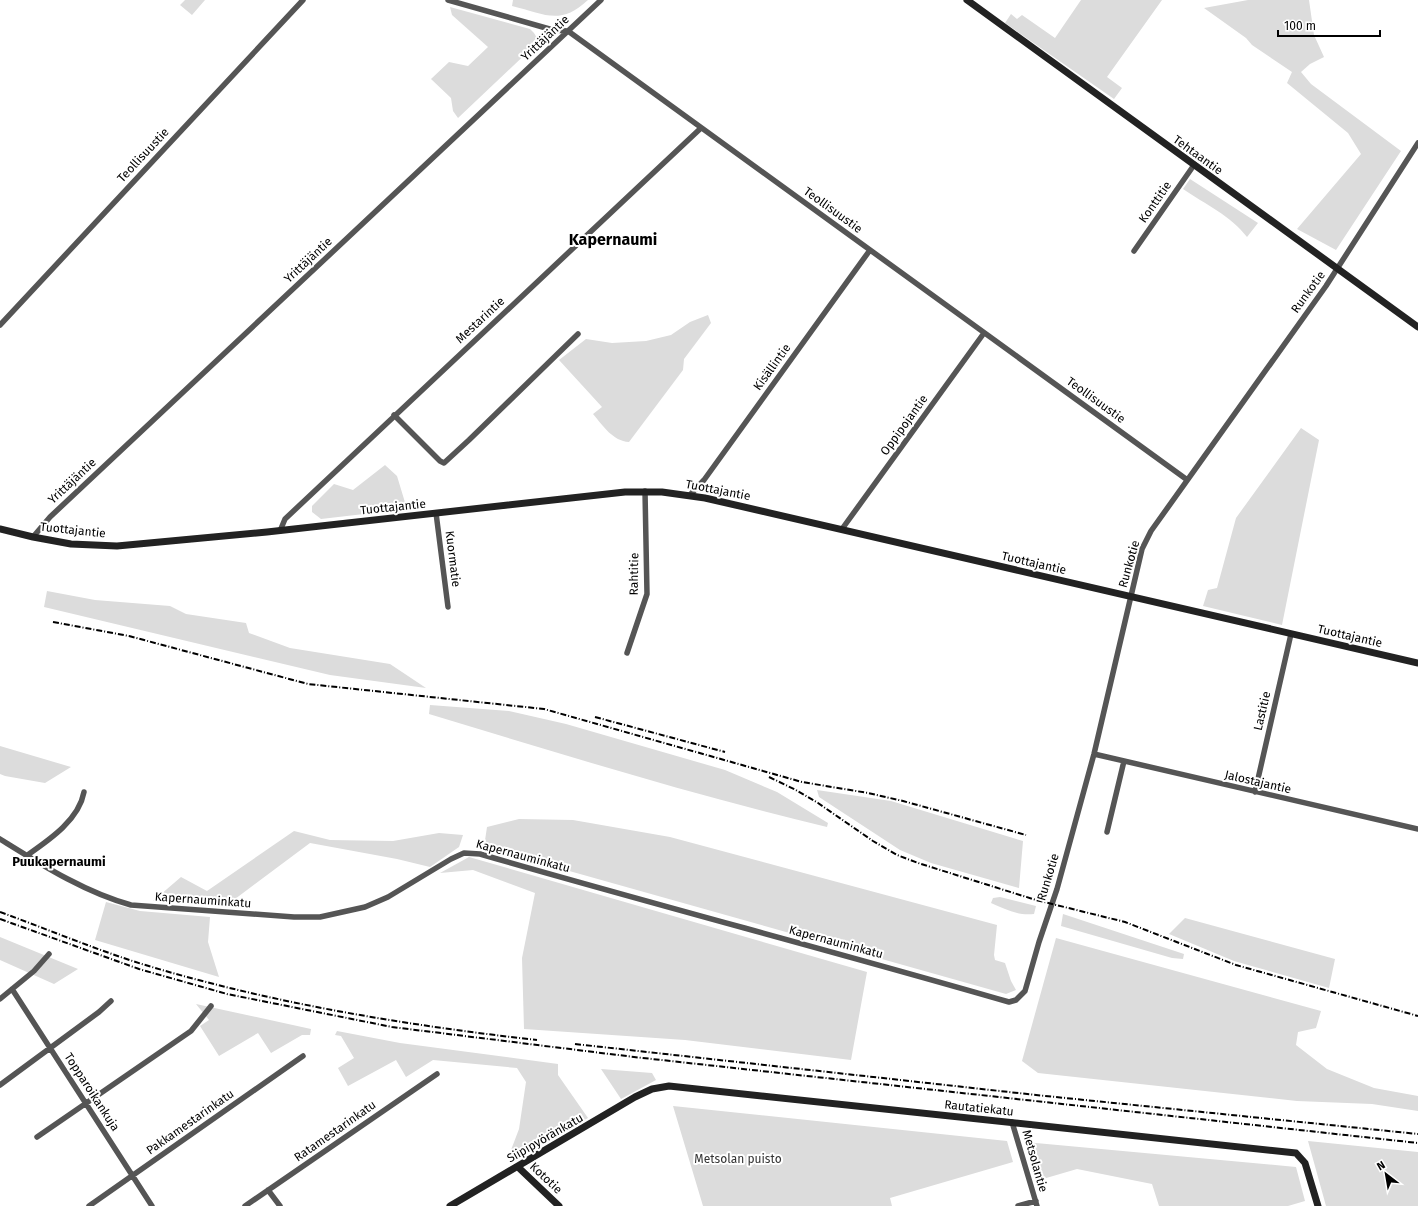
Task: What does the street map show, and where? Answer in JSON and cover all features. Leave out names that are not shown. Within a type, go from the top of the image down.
[{"type":"street","name":"Teollisuustie","points":[[0,325],[303,0]]},
{"type":"street","name":"Teollisuustie","points":[[448,0],[553,30],[568,31],[1186,479]]},
{"type":"street","name":"Yrittäjäntie","points":[[33,537],[50,517],[601,0]]},
{"type":"street","name":"Tehtaantie","points":[[967,0],[1418,327]]},
{"type":"street","name":"Mestarintie","points":[[280,531],[285,519],[701,128]]},
{"type":"street","name":"Runkotie","points":[[1009,1002],[1016,1000],[1025,991],[1039,942],[1057,889],[1094,754],[1142,549],[1151,531],[1186,479],[1338,269],[1418,143]]},
{"type":"street","name":"Konttitie","points":[[1134,251],[1194,165]]},
{"type":"street","name":"Kisällintie","points":[[690,495],[704,480],[870,250]]},
{"type":"street","name":"Oppipojantie","points":[[842,529],[984,333]]},
{"type":"street","points":[[394,415],[440,461],[444,462],[469,440],[578,334]]},
{"type":"street","name":"Tuottajantie","points":[[0,529],[71,544],[117,546],[280,531],[617,493],[644,492],[690,495],[1418,663]]},
{"type":"street","name":"Rahtitie","points":[[627,654],[647,594],[644,492]]},
{"type":"street","name":"Kuormatie","points":[[436,513],[448,607]]},
{"type":"street","name":"Lastitie","points":[[1255,792],[1291,634]]},
{"type":"street","name":"Jalostajantie","points":[[1094,754],[1418,829]]},
{"type":"street","points":[[1107,832],[1124,762]]},
{"type":"street","points":[[26,856],[75,814],[82,802],[84,792]]},
{"type":"street","name":"Kapernauminkatu","points":[[0,839],[26,856],[93,892],[131,905],[294,918],[320,917],[365,907],[388,897],[451,859],[464,853],[480,854],[661,906],[880,965],[1009,1002]]},
{"type":"street","points":[[0,998],[34,971],[49,954]]},
{"type":"street","name":"Topparoikankuja","points":[[12,989],[152,1206]]},
{"type":"street","points":[[0,1085],[99,1012],[111,1001]]},
{"type":"street","points":[[37,1137],[191,1031],[211,1006]]},
{"type":"street","name":"Pakkamestarinkatu","points":[[89,1206],[303,1056]]},
{"type":"street","name":"Ratamestarinkatu","points":[[245,1206],[437,1074]]},
{"type":"street","name":"Rautatiekatu","points":[[652,1089],[669,1086],[1296,1153],[1302,1158],[1318,1206]]},
{"type":"street","name":"Siipipyöränkatu","points":[[450,1206],[652,1089]]},
{"type":"street","name":"Metsolantie","points":[[1012,1122],[1036,1203]]},
{"type":"street","name":"Kototie","points":[[518,1167],[559,1206]]},
{"type":"street","points":[[268,1190],[280,1206]]},
{"type":"street","points":[[1018,1206],[1036,1203]]},
{"type":"green space","points":[[185,0],[205,0],[192,15],[180,5]]},
{"type":"green space","points":[[513,0],[588,0],[569,13],[552,16],[512,6]]},
{"type":"green space","points":[[1081,0],[1162,0],[1107,77],[1122,88],[1114,99],[1005,23],[1011,14],[1017,19],[1022,15],[1055,38]]},
{"type":"green space","points":[[1248,0],[1309,0],[1314,35],[1324,57],[1310,64],[1301,72],[1311,84],[1401,151],[1336,250],[1297,229],[1361,154],[1348,133],[1287,83],[1292,72],[1252,45],[1246,38],[1204,8]]},
{"type":"green space","points":[[450,7],[530,29],[537,38],[534,46],[458,118],[453,111],[451,98],[431,79],[449,62],[468,66],[488,47],[452,15]]},
{"type":"green space","points":[[1190,179],[1258,223],[1247,237],[1226,217],[1183,189]]},
{"type":"green space","points":[[708,315],[711,323],[684,359],[683,370],[629,442],[613,436],[593,414],[602,407],[559,360],[586,339],[612,343],[646,341],[671,335],[690,322]]},
{"type":"green space","points":[[1301,428],[1319,440],[1282,625],[1203,606],[1208,590],[1217,588],[1236,518]]},
{"type":"green space","points":[[385,465],[397,476],[407,509],[321,519],[312,512],[312,506],[334,484],[353,490]]},
{"type":"green space","points":[[47,591],[95,600],[170,606],[186,614],[246,623],[249,633],[290,648],[390,664],[426,688],[330,675],[44,607]]},
{"type":"green space","points":[[430,705],[509,711],[566,724],[725,770],[777,792],[828,823],[827,827],[677,788],[429,714]]},
{"type":"green space","points":[[0,746],[71,767],[45,783],[5,776],[0,774]]},
{"type":"green space","points":[[817,790],[891,801],[1023,841],[1019,888],[931,863],[900,850],[819,797]]},
{"type":"green space","points":[[519,819],[573,820],[670,837],[997,925],[994,955],[995,960],[1005,963],[1011,981],[1016,990],[1006,994],[484,847],[487,827]]},
{"type":"green space","points":[[294,831],[330,840],[393,841],[439,833],[463,835],[459,847],[430,867],[397,859],[310,843],[227,905],[153,901],[181,877],[207,891]]},
{"type":"green space","points":[[469,857],[867,972],[851,1060],[685,1040],[524,1029],[522,958],[535,893],[473,870],[440,873]]},
{"type":"green space","points":[[1000,897],[1036,906],[1034,914],[1017,913],[991,903],[993,898]]},
{"type":"green space","points":[[106,902],[140,911],[210,917],[208,942],[219,977],[95,940]]},
{"type":"green space","points":[[1063,914],[1184,954],[1183,959],[1172,958],[1061,926]]},
{"type":"green space","points":[[1185,918],[1335,959],[1329,988],[1234,961],[1169,934]]},
{"type":"green space","points":[[0,937],[78,969],[54,984],[0,960]]},
{"type":"green space","points":[[1056,938],[1321,1011],[1316,1028],[1298,1032],[1296,1045],[1327,1069],[1374,1088],[1418,1096],[1418,1111],[1372,1104],[1297,1101],[1038,1073],[1022,1061]]},
{"type":"green space","points":[[196,1004],[311,1029],[310,1035],[302,1035],[271,1053],[258,1033],[219,1056],[200,1026],[209,1020]]},
{"type":"green space","points":[[337,1031],[400,1043],[558,1064],[558,1075],[588,1118],[516,1157],[511,1150],[519,1129],[526,1082],[517,1068],[433,1060],[406,1077],[396,1060],[348,1086],[338,1068],[354,1058],[341,1036],[335,1035]]},
{"type":"green space","points":[[601,1069],[652,1073],[656,1080],[621,1099]]},
{"type":"green space","name":"Metsolan puisto","points":[[673,1106],[1007,1141],[1013,1162],[890,1198],[892,1206],[703,1206]]},
{"type":"green space","points":[[1308,1141],[1418,1152],[1418,1206],[1326,1206]]},
{"type":"green space","points":[[1025,1142],[1296,1167],[1305,1201],[1288,1206],[1159,1206],[1152,1184],[1077,1169],[1036,1181]]},
{"type":"railway","points":[[53,622],[129,636],[308,684],[544,709],[802,782],[868,793],[903,801],[1026,835]]},
{"type":"railway","points":[[595,717],[725,752]]},
{"type":"railway","points":[[769,777],[818,803],[873,841],[897,855],[918,863],[1036,900],[1125,922],[1236,965],[1418,1016]]},
{"type":"railway","points":[[0,912],[142,964],[239,990],[387,1020],[537,1040]]},
{"type":"railway","points":[[0,919],[139,969],[227,994],[392,1027],[634,1057],[1418,1143]]},
{"type":"railway","points":[[575,1044],[1036,1095],[1418,1134]]},
{"type":"district","name":"Kapernaumi","points":[[613,239]]},
{"type":"district","name":"Puukapernaumi","points":[[59,861]]}]
